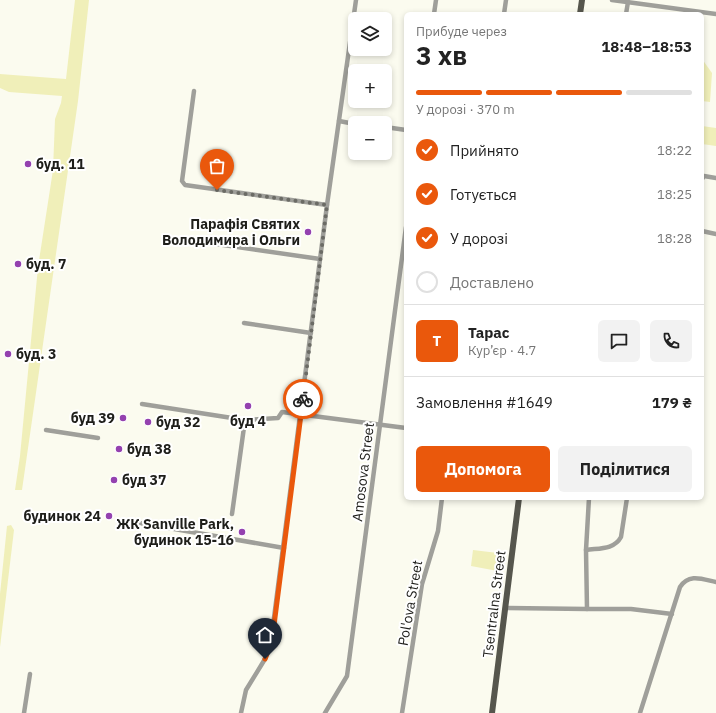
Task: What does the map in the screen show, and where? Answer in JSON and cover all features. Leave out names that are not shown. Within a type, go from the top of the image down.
[{"type":"main road","points":[[580,12],[582,0]]},
{"type":"main road","name":"Tsentralna Street","points":[[492,713],[519,500]]},
{"type":"street","points":[[241,713],[246,690],[262,666],[270,647],[284,548],[327,205],[356,0]]},
{"type":"street","points":[[434,12],[436,0]]},
{"type":"street","points":[[504,12],[506,0]]},
{"type":"street","points":[[612,0],[701,12]]},
{"type":"street","points":[[626,12],[628,2]]},
{"type":"street","points":[[704,12],[716,14]]},
{"type":"street","points":[[194,91],[182,181],[186,185],[327,205]]},
{"type":"street","points":[[339,121],[348,123]]},
{"type":"street","points":[[392,128],[404,130]]},
{"type":"street","points":[[704,176],[716,178]]},
{"type":"street","points":[[704,232],[716,234]]},
{"type":"street","points":[[182,240],[320,259]]},
{"type":"street","name":"Amosova Street","points":[[325,713],[347,676],[404,243]]},
{"type":"street","points":[[244,323],[310,333]]},
{"type":"street","points":[[142,404],[245,420],[278,418],[282,412],[404,428]]},
{"type":"street","points":[[232,514],[245,420]]},
{"type":"street","points":[[46,430],[98,438]]},
{"type":"street","name":"Pol'ova Street","points":[[402,713],[422,584],[438,531],[442,500]]},
{"type":"street","points":[[587,609],[586,550],[589,500]]},
{"type":"street","points":[[586,550],[613,546],[618,542],[627,500]]},
{"type":"street","points":[[134,522],[284,548]]},
{"type":"street","points":[[640,713],[680,587],[688,579],[696,578],[716,582]]},
{"type":"street","points":[[505,608],[631,609],[672,614]]},
{"type":"street","points":[[24,713],[30,674]]},
{"type":"green space","points":[[75,0],[89,0],[78,101],[22,490],[15,490],[20,456],[38,267],[53,170],[55,119],[62,96],[9,92],[0,88],[0,74],[66,79]]},
{"type":"green space","points":[[704,62],[712,73],[710,102],[704,101]]},
{"type":"green space","points":[[704,126],[716,128],[716,146],[704,144]]},
{"type":"green space","points":[[11,525],[14,530],[0,647],[0,594],[7,526]]},
{"type":"green space","points":[[473,550],[506,554],[503,572],[471,566]]},
{"type":"way so far","points":[[217,190],[327,205],[303,399]]},
{"type":"place","name":"буд. 11","points":[[28,164]]},
{"type":"place","name":"Парафія Святих Володимира і Ольги","points":[[308,232]]},
{"type":"place","name":"буд. 7","points":[[18,264]]},
{"type":"place","name":"буд. 3","points":[[8,354]]},
{"type":"place","name":"буд 4","points":[[248,406]]},
{"type":"place","name":"буд 39","points":[[123,418]]},
{"type":"place","name":"буд 32","points":[[148,422]]},
{"type":"place","name":"буд 38","points":[[119,449]]},
{"type":"place","name":"буд 37","points":[[114,480]]},
{"type":"place","name":"будинок 24","points":[[109,516]]},
{"type":"place","name":"ЖК Sanville Park, будинок 15-16","points":[[242,532]]},
{"type":"route","points":[[265,659],[272,641],[303,399]]}]
